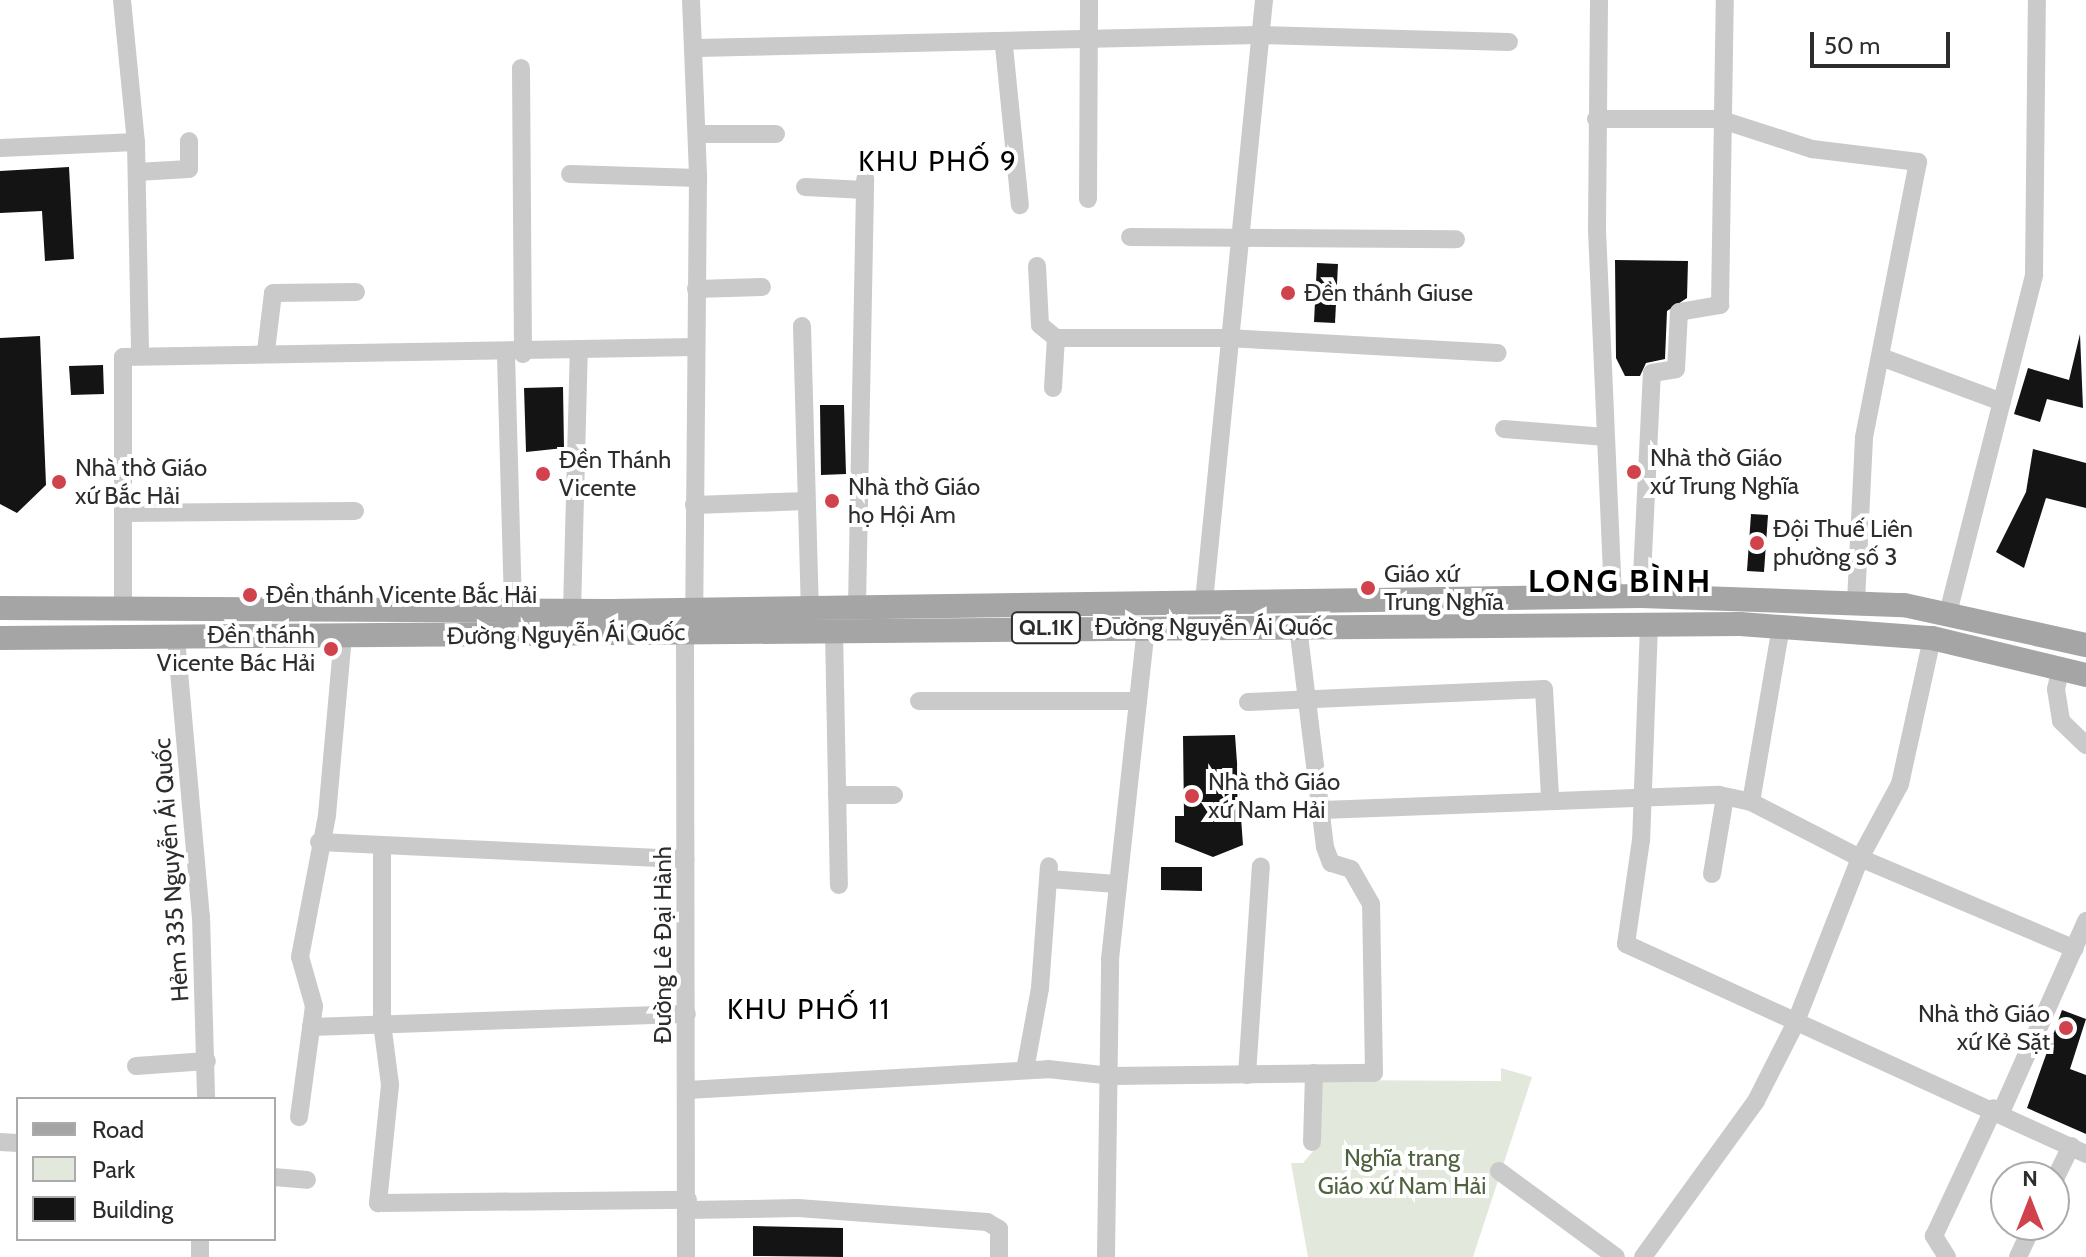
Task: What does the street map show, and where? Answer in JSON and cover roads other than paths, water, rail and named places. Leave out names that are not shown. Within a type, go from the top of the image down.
[{"type":"main road","points":[[1613,596],[1614,625]]},
{"type":"main road","name":"Đường Nguyễn Ái Quốc","points":[[0,608],[572,611],[1641,596],[1856,603],[1948,613],[2086,645]]},
{"type":"main road","points":[[123,608],[123,638]]},
{"type":"main road","name":"Đường Nguyễn Ái Quốc","points":[[0,638],[1146,626],[1781,626],[1932,638],[2061,666],[2086,675]]},
{"type":"street","points":[[122,0],[136,142],[140,354]]},
{"type":"street","points":[[691,0],[696,48],[698,178],[694,609]]},
{"type":"street","points":[[1088,199],[1089,0]]},
{"type":"street","points":[[1204,601],[1238,235],[1264,0]]},
{"type":"street","points":[[1599,0],[1596,119],[1613,596]]},
{"type":"street","points":[[1641,596],[1652,373],[1676,369],[1679,312],[1720,305],[1719,119],[1725,0]]},
{"type":"street","points":[[1948,613],[2034,275],[2037,0]]},
{"type":"street","points":[[696,48],[947,37],[1004,46],[1258,35],[1509,42]]},
{"type":"street","points":[[1004,46],[1020,205]]},
{"type":"street","points":[[513,610],[514,354],[521,68]]},
{"type":"street","points":[[1596,119],[1719,119],[1812,149],[1919,157],[1864,438],[1856,603]]},
{"type":"street","points":[[697,134],[776,134]]},
{"type":"street","points":[[137,172],[189,169],[189,141]]},
{"type":"street","points":[[0,148],[136,142]]},
{"type":"street","points":[[570,174],[698,178]]},
{"type":"street","points":[[805,187],[865,184],[857,606]]},
{"type":"street","points":[[1130,237],[1238,235],[1406,244],[1456,239]]},
{"type":"street","points":[[1037,266],[1040,325],[1056,338],[1228,338],[1498,353]]},
{"type":"street","points":[[696,289],[762,287]]},
{"type":"street","points":[[266,351],[273,293],[356,292]]},
{"type":"street","points":[[802,326],[810,607]]},
{"type":"street","points":[[1053,388],[1056,338]]},
{"type":"street","points":[[123,608],[123,357],[266,351],[514,354],[695,347]]},
{"type":"street","points":[[572,611],[579,352]]},
{"type":"street","points":[[1881,357],[2002,402]]},
{"type":"street","points":[[1504,429],[1606,437]]},
{"type":"street","points":[[694,505],[806,501]]},
{"type":"street","points":[[124,513],[355,511]]},
{"type":"street","points":[[1649,625],[1642,794],[1626,944],[1795,1024],[1998,1109],[2078,1150]]},
{"type":"street","points":[[1106,1257],[1117,884],[1146,626]]},
{"type":"street","points":[[1751,802],[1781,626]]},
{"type":"street","points":[[688,1090],[1025,1070],[1111,1076],[1374,1073],[1377,1016],[1371,904],[1351,869],[1331,863],[1302,704],[1298,627]]},
{"type":"street","points":[[834,630],[839,885]]},
{"type":"street","name":"Đường Lê Đại Hành","points":[[685,633],[686,1257]]},
{"type":"street","points":[[299,1117],[314,1006],[300,957],[319,842],[343,636]]},
{"type":"street","name":"Hẻm 335 Nguyễn Ái Quốc","points":[[176,638],[207,1061],[206,1097]]},
{"type":"street","points":[[1643,1257],[1756,1101],[1795,1024],[1860,858],[1900,784],[1932,638]]},
{"type":"street","points":[[2061,666],[2061,721],[2086,745]]},
{"type":"street","points":[[1248,702],[1302,704],[1544,689],[1550,798]]},
{"type":"street","points":[[919,701],[1137,701]]},
{"type":"street","points":[[1323,810],[1642,794],[1725,797],[1751,802],[1860,858],[2075,949]]},
{"type":"street","points":[[837,795],[894,795]]},
{"type":"street","points":[[1712,874],[1725,797]]},
{"type":"street","points":[[319,842],[686,859]]},
{"type":"street","points":[[382,845],[382,1023],[390,1085],[376,1196],[387,1207],[688,1205],[798,1208],[960,1219],[993,1224],[1000,1249]]},
{"type":"street","points":[[1247,1075],[1261,866]]},
{"type":"street","points":[[1025,1070],[1049,872],[1117,884]]},
{"type":"street","points":[[1947,1257],[1934,1236],[1998,1109],[2086,921]]},
{"type":"street","points":[[311,1027],[687,1014]]},
{"type":"street","points":[[136,1066],[207,1061]]},
{"type":"street","points":[[1312,1142],[1314,1073]]},
{"type":"street","points":[[1499,1171],[1616,1257]]},
{"type":"street","points":[[276,1177],[307,1180]]},
{"type":"place","name":"Đền thánh Giuse","points":[[1288,293]]},
{"type":"place","name":"Nhà thờ Giáo xứ Trung Nghĩa","points":[[1634,472]]},
{"type":"place","name":"Đền Thánh Vicente","points":[[543,474]]},
{"type":"place","name":"Nhà thờ Giáo xứ Bắc Hải","points":[[59,482]]},
{"type":"place","name":"Nhà thờ Giáo họ Hội Am","points":[[832,501]]},
{"type":"place","name":"Đội Thuế Liên phường số 3","points":[[1757,543]]},
{"type":"place","name":"Giáo xứ Trung Nghĩa","points":[[1368,588]]},
{"type":"place","name":"Đền thánh Vicente Bắc Hải","points":[[250,595]]},
{"type":"place","name":"Đền thánh Vicente Bác Hải","points":[[331,649]]},
{"type":"place","name":"Nhà thờ Giáo xứ Nam Hải","points":[[1192,796]]},
{"type":"place","name":"Nhà thờ Giáo xứ Kẻ Sặt","points":[[2066,1028]]},
{"type":"district","name":"KHU PHỐ 9","points":[[938,161]]},
{"type":"district","name":"LONG BÌNH","points":[[1620,581]]},
{"type":"district","name":"KHU PHỐ 11","points":[[809,1009]]},
{"type":"park label","name":"Nghĩa trang Giáo xứ Nam Hải","points":[[1402,1172]]}]
